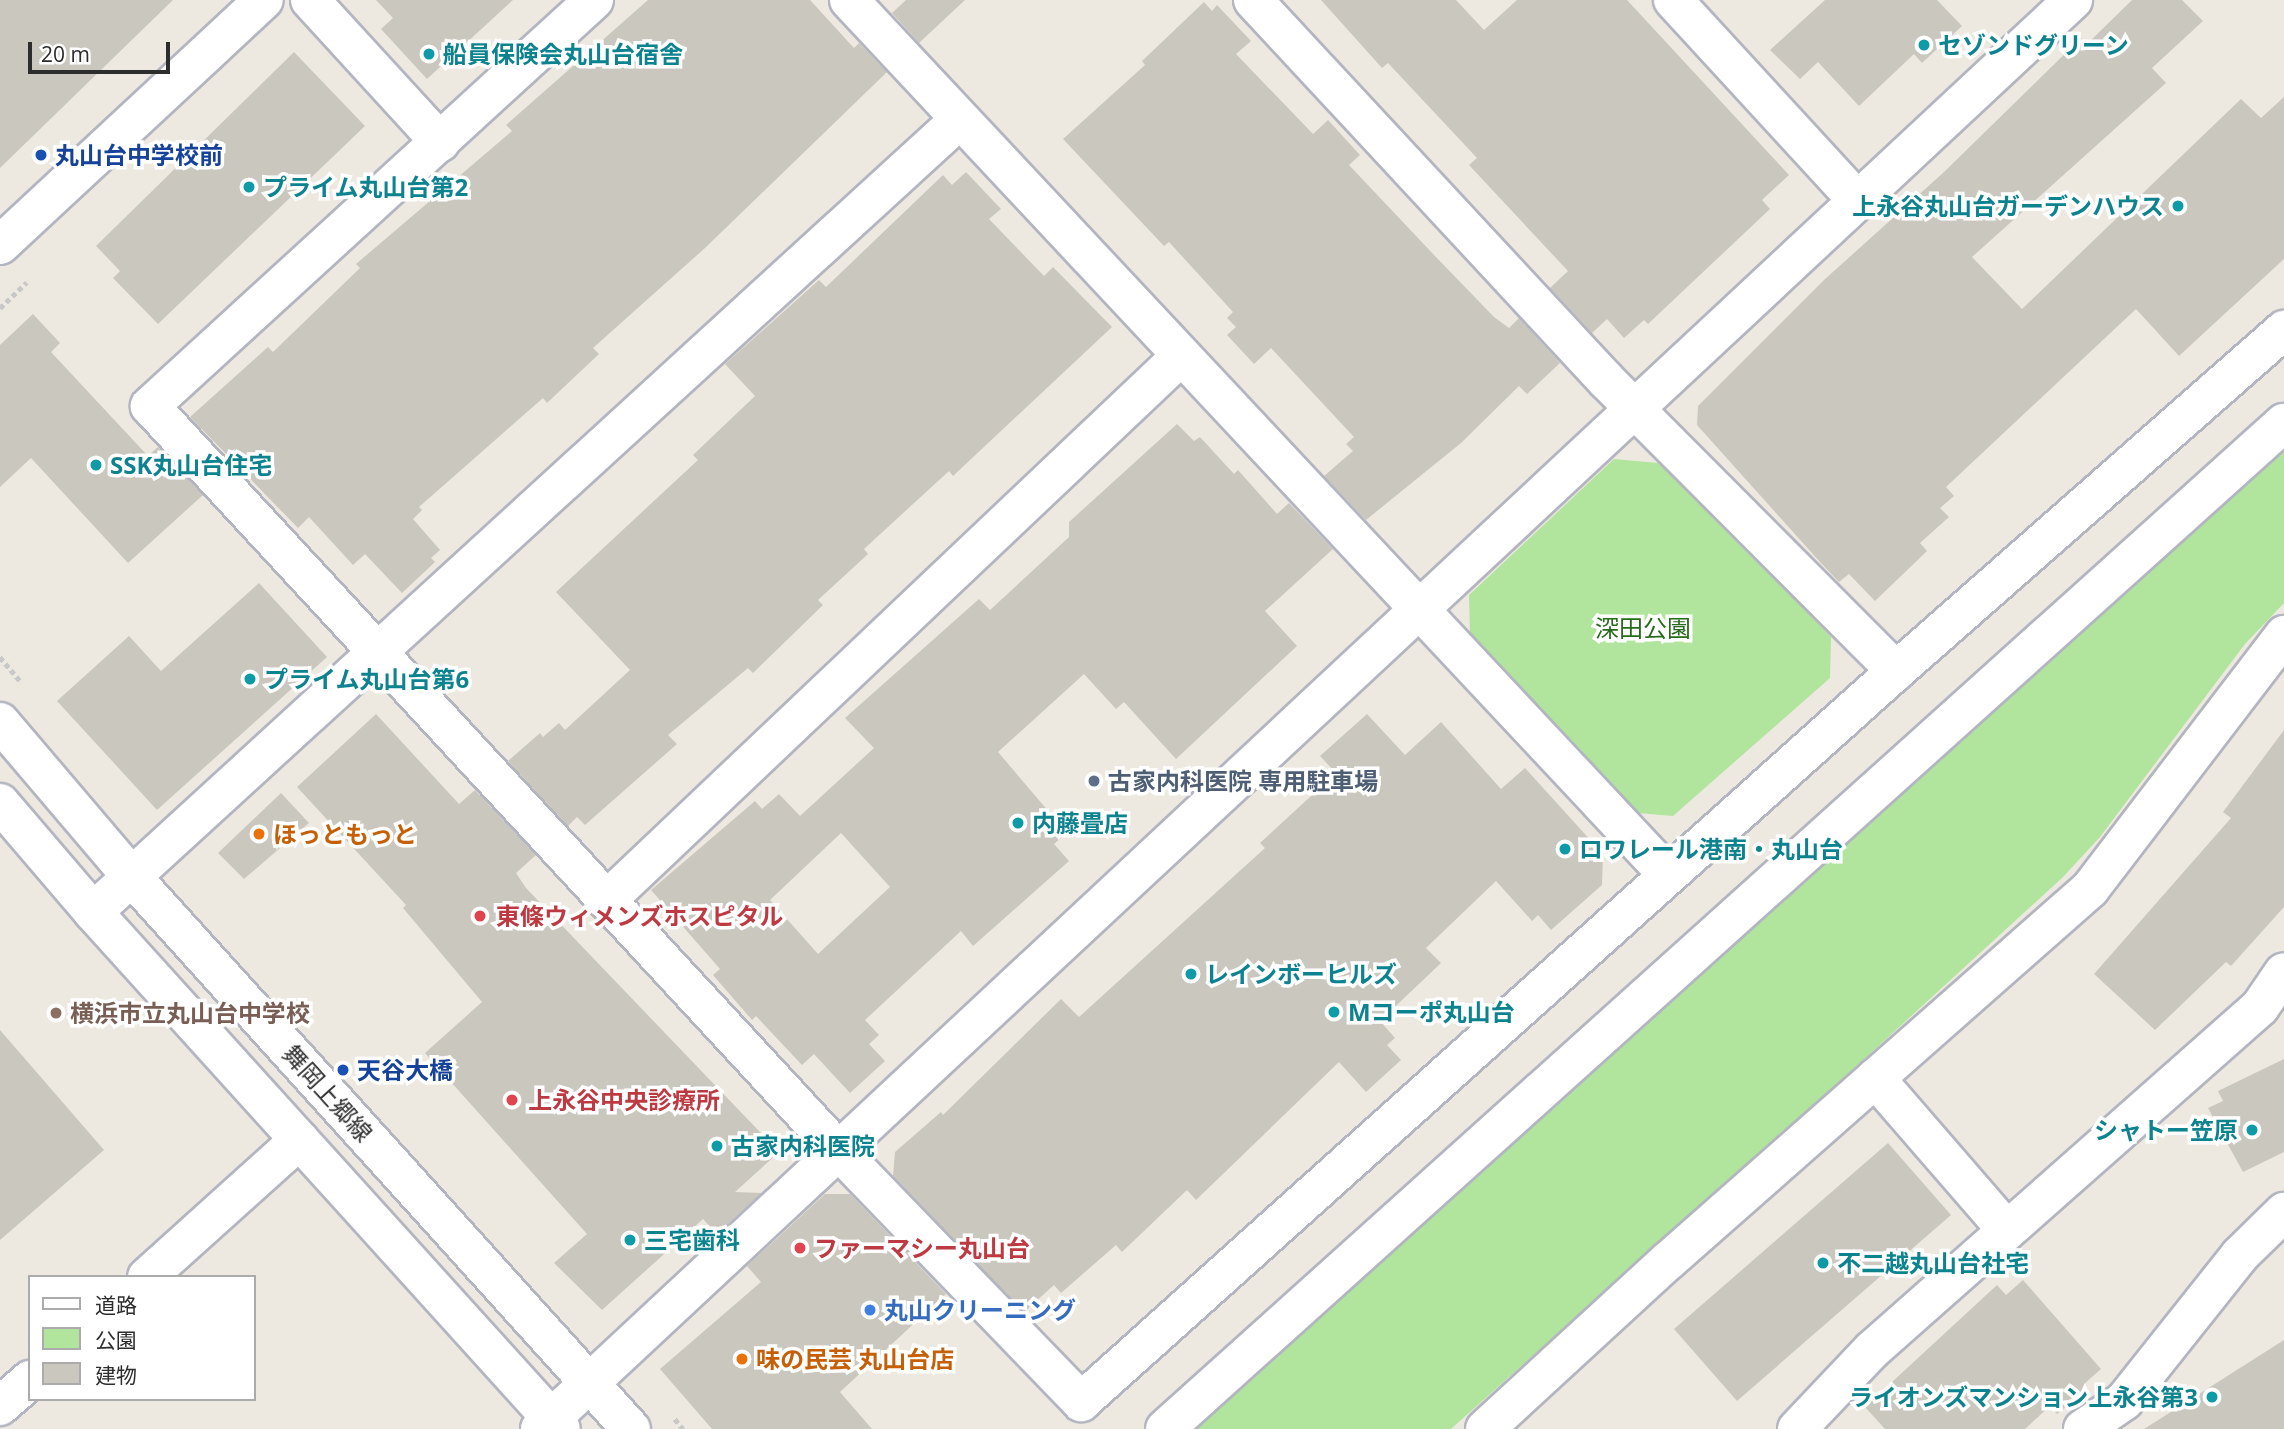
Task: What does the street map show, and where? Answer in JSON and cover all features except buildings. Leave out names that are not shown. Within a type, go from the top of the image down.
[{"type":"street","points":[[0,245],[264,0]]},
{"type":"street","points":[[310,0],[440,142]]},
{"type":"street","points":[[594,0],[150,406],[839,1151],[1081,1402],[1896,671],[2284,330]]},
{"type":"street","points":[[849,0],[1668,875]]},
{"type":"street","points":[[1253,0],[1633,409],[1896,671]]},
{"type":"street","points":[[1673,0],[1858,201]]},
{"type":"street","points":[[0,803],[93,912],[551,1425],[591,1383],[2073,0]]},
{"type":"street","points":[[93,912],[959,120]]},
{"type":"street","points":[[607,900],[1181,356]]},
{"type":"street","points":[[1165,1429],[2284,423]]},
{"type":"street","points":[[1485,1429],[1875,1078],[2090,889],[2284,635]]},
{"type":"street","name":"舞岡上郷線","points":[[0,722],[132,877],[631,1429]]},
{"type":"street","points":[[1797,1429],[1872,1350],[2006,1229],[2272,1003],[2284,972]]},
{"type":"street","points":[[1875,1078],[2006,1229]]},
{"type":"street","points":[[150,1275],[299,1140]]},
{"type":"street","points":[[2083,1429],[2124,1401],[2240,1255],[2284,1212]]},
{"type":"street","points":[[0,1406],[28,1382]]},
{"type":"green space","points":[[2284,439],[2284,603],[2245,644],[2100,837],[2063,877],[1861,1062],[1451,1429],[1182,1429]]},
{"type":"green space","name":"深田公園","points":[[1614,459],[1669,464],[1831,637],[1830,678],[1673,816],[1638,813],[1470,635],[1469,595]]},
{"type":"place","name":"セゾンドグリーン","points":[[1924,45]]},
{"type":"place","name":"船員保険会丸山台宿舎","points":[[429,54]]},
{"type":"place","name":"丸山台中学校前","points":[[41,155]]},
{"type":"place","name":"プライム丸山台第2","points":[[249,187]]},
{"type":"place","name":"上永谷丸山台ガーデンハウス","points":[[2178,206]]},
{"type":"place","name":"SSK丸山台住宅","points":[[96,465]]},
{"type":"place","name":"プライム丸山台第6","points":[[250,679]]},
{"type":"place","name":"古家内科医院 専用駐車場","points":[[1094,781]]},
{"type":"place","name":"内藤畳店","points":[[1018,823]]},
{"type":"place","name":"ほっともっと","points":[[259,834]]},
{"type":"place","name":"ロワレール港南・丸山台","points":[[1565,849]]},
{"type":"place","name":"東條ウィメンズホスピタル","points":[[480,916]]},
{"type":"place","name":"レインボーヒルズ","points":[[1191,974]]},
{"type":"place","name":"Mコーポ丸山台","points":[[1334,1012]]},
{"type":"place","name":"横浜市立丸山台中学校","points":[[56,1013]]},
{"type":"place","name":"天谷大橋","points":[[343,1070]]},
{"type":"place","name":"上永谷中央診療所","points":[[512,1100]]},
{"type":"place","name":"シャトー笠原","points":[[2252,1130]]},
{"type":"place","name":"古家内科医院","points":[[717,1146]]},
{"type":"place","name":"三宅歯科","points":[[630,1240]]},
{"type":"place","name":"ファーマシー丸山台","points":[[800,1248]]},
{"type":"place","name":"不二越丸山台社宅","points":[[1823,1263]]},
{"type":"place","name":"丸山クリーニング","points":[[870,1310]]},
{"type":"place","name":"味の民芸 丸山台店","points":[[742,1359]]},
{"type":"place","name":"ライオンズマンション上永谷第3","points":[[2212,1397]]}]
